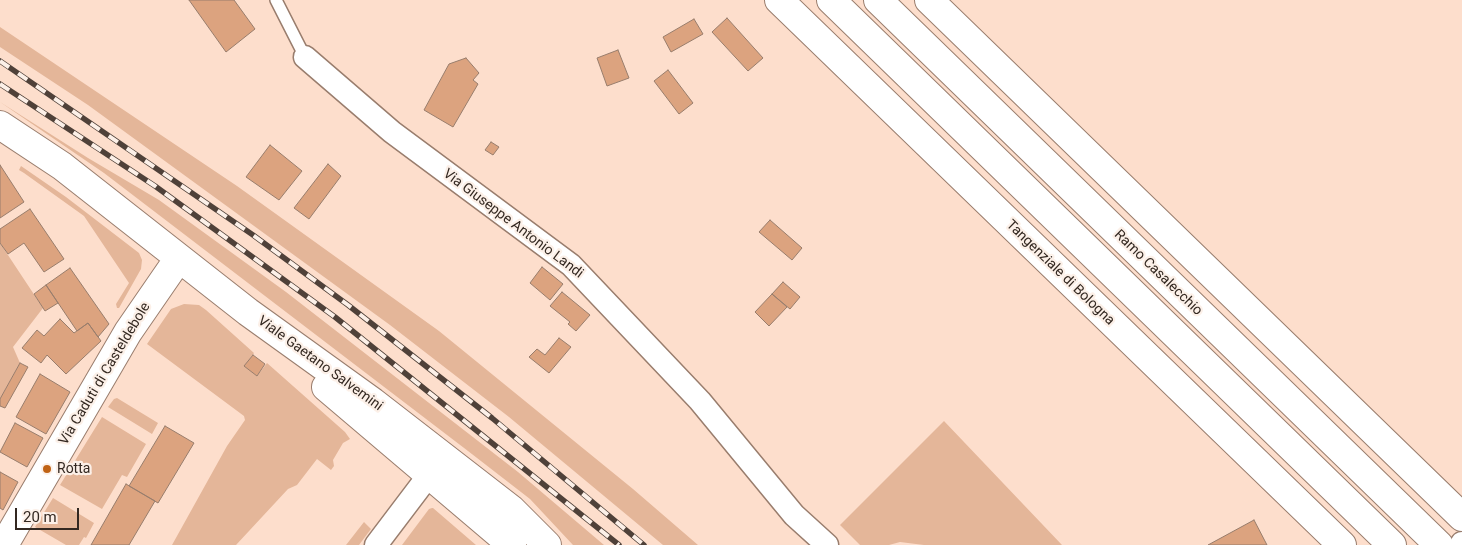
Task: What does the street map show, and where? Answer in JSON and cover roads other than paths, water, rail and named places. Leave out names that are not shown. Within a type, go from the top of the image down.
[{"type":"main road","name":"Tangenziale di Bologna","points":[[779,0],[1342,545]]},
{"type":"main road","points":[[831,0],[1392,545]]},
{"type":"main road","name":"Ramo Casalecchio","points":[[878,0],[1439,545]]},
{"type":"main road","points":[[929,0],[1462,517]]},
{"type":"main road","points":[[0,126],[62,166],[248,312]]},
{"type":"main road","name":"Via Caduti di Casteldebole","points":[[4,545],[128,332],[179,258]]},
{"type":"main road","name":"Viale Gaetano Salvemini","points":[[248,312],[342,402],[512,545]]},
{"type":"main road","name":"Viale Gaetano Salvemini","points":[[248,312],[373,402],[476,482],[528,524],[547,545]]},
{"type":"street","name":"Via Giuseppe Antonio Landi","points":[[305,57],[392,132],[571,265],[700,401],[794,515],[827,545]]},
{"type":"street","points":[[376,545],[429,475]]},
{"type":"lane","name":"Via Giuseppe Antonio Landi","points":[[276,0],[305,57]]},
{"type":"railway","points":[[0,61],[253,235],[348,305],[492,418],[644,545]]},
{"type":"railway","points":[[0,84],[155,186],[335,317],[619,545]]},
{"type":"place","name":"Rotta","points":[[47,469]]}]
